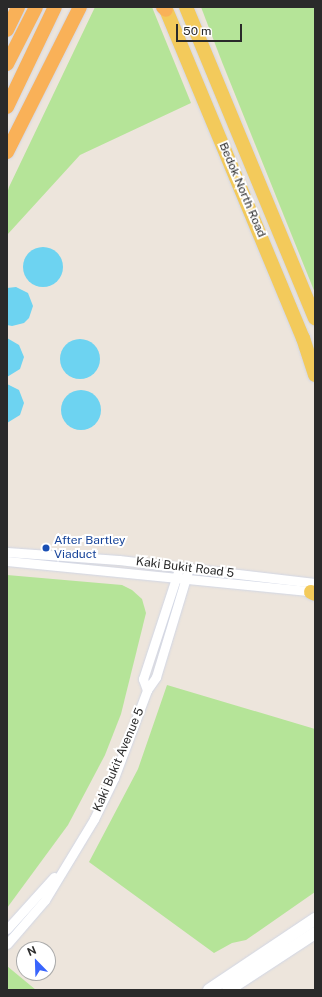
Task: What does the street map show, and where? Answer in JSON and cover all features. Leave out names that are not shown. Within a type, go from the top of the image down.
[{"type":"highway","points":[[7,30],[18,7]]},
{"type":"highway","points":[[7,64],[36,7]]},
{"type":"highway","points":[[7,107],[55,7]]},
{"type":"highway","points":[[7,152],[80,7]]},
{"type":"main road","name":"Bedok North Road","points":[[186,7],[314,315]]},
{"type":"main road","name":"Bedok North Road","points":[[164,8],[303,338],[315,374]]},
{"type":"main road","points":[[303,338],[308,320],[314,315]]},
{"type":"main road","points":[[209,990],[315,919]]},
{"type":"main road","points":[[228,990],[315,933]]},
{"type":"street","name":"Kaki Bukit Road 5","points":[[7,552],[184,568],[314,590]]},
{"type":"street","name":"Kaki Bukit Road 5","points":[[7,561],[314,590]]},
{"type":"street","name":"Kaki Bukit Avenue 5","points":[[147,690],[143,679],[176,577],[184,568]]},
{"type":"street","name":"Kaki Bukit Avenue 5","points":[[7,944],[45,900],[62,869],[94,819],[114,778],[147,690],[156,677],[186,578],[184,568]]},
{"type":"street","name":"Kaki Bukit Avenue 5","points":[[7,929],[62,869]]},
{"type":"green space","points":[[95,7],[152,7],[191,103],[80,155],[7,235],[7,194],[9,187]]},
{"type":"green space","points":[[201,7],[315,7],[315,293],[222,62]]},
{"type":"green space","points":[[7,575],[122,585],[132,590],[142,599],[146,613],[121,714],[105,755],[68,825],[7,908]]},
{"type":"green space","points":[[167,685],[315,729],[315,892],[246,940],[232,943],[214,953],[89,862],[138,769]]},
{"type":"green space","points":[[7,966],[16,973],[16,981],[25,981],[36,990],[7,990]]},
{"type":"water","points":[[43,247],[57,253],[63,267],[57,281],[43,287],[29,281],[23,267],[29,253]]},
{"type":"water","points":[[16,287],[28,293],[33,306],[29,318],[24,323],[12,326],[7,325],[7,288]]},
{"type":"water","points":[[7,338],[19,345],[24,357],[20,369],[7,377]]},
{"type":"water","points":[[80,339],[94,345],[100,359],[94,373],[80,379],[66,373],[60,359],[66,345]]},
{"type":"water","points":[[7,384],[19,390],[24,403],[20,415],[7,423]]},
{"type":"water","points":[[81,390],[95,396],[101,410],[95,424],[81,430],[67,424],[61,410],[67,396]]},
{"type":"place","name":"After Bartley Viaduct","points":[[46,548]]}]
